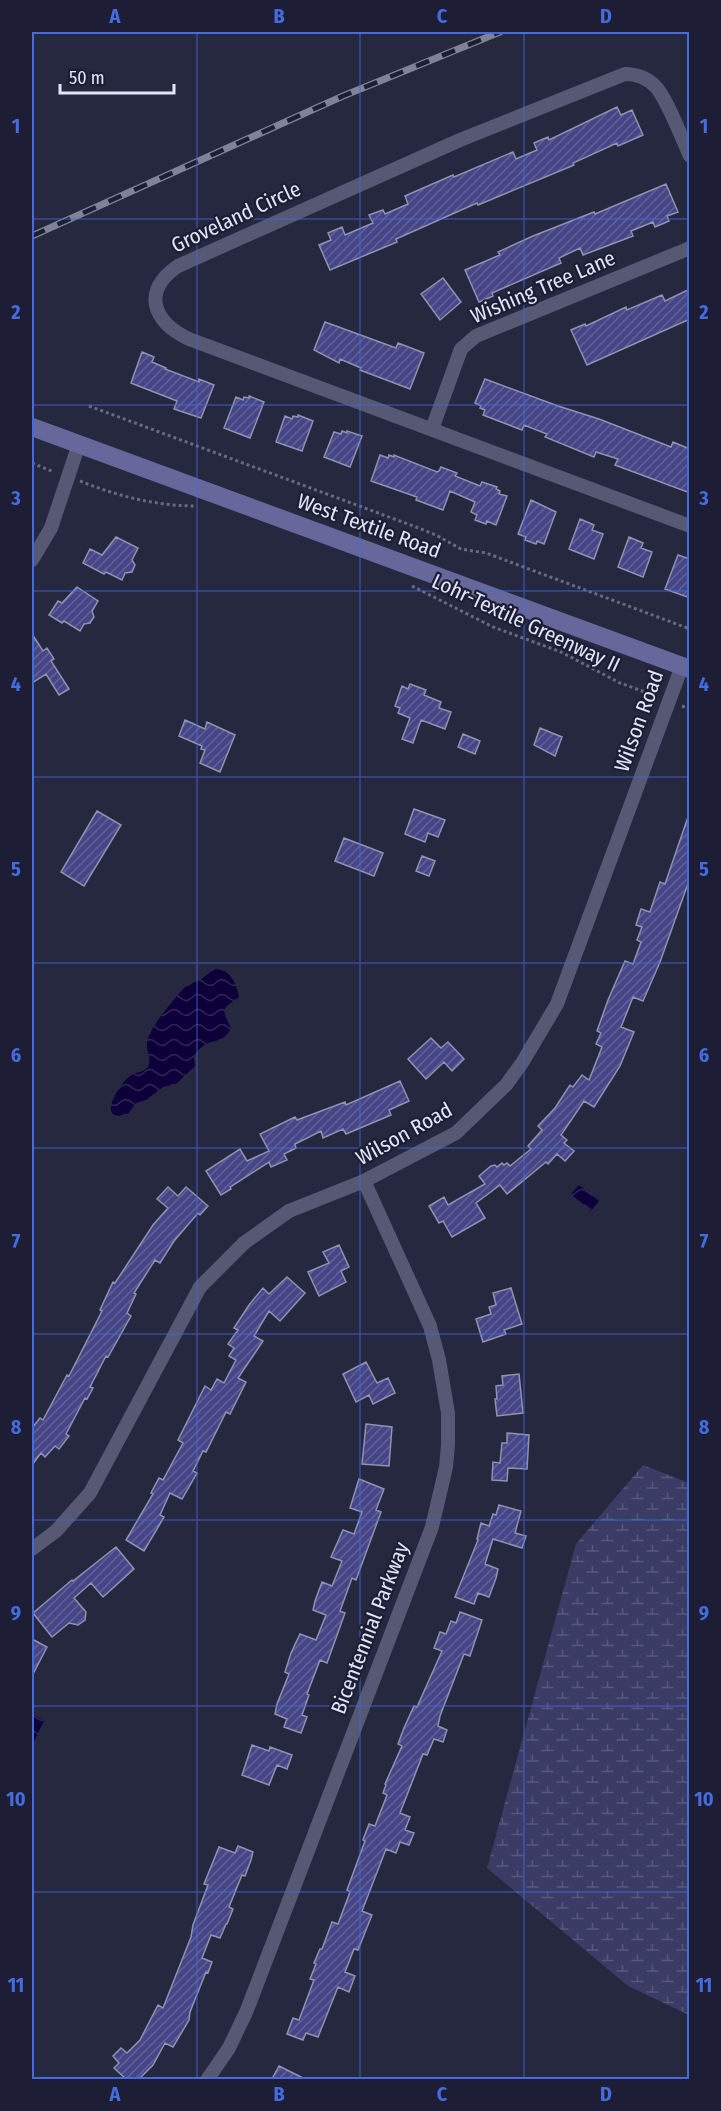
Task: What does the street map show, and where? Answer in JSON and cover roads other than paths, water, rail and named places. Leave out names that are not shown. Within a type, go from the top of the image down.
[{"type":"main road","name":"West Textile Road","points":[[32,427],[686,668]]},
{"type":"street","name":"Groveland Circle","points":[[690,156],[660,92],[650,81],[633,74],[625,74],[460,140],[189,261],[170,271],[158,286],[156,302],[165,324],[180,335],[690,526]]},
{"type":"street","name":"Wishing Tree Lane","points":[[432,429],[458,357],[466,343],[476,336],[690,248]]},
{"type":"street","points":[[32,560],[51,528],[79,444]]},
{"type":"street","name":"Wilson Road","points":[[32,1549],[56,1531],[90,1493],[200,1287],[244,1243],[289,1211],[364,1181],[456,1132],[506,1085],[549,1018],[560,994],[686,668]]},
{"type":"street","name":"Bicentennial Parkway","points":[[207,2079],[229,2048],[247,2010],[432,1527],[446,1467],[448,1413],[439,1360],[430,1326],[364,1181]]},
{"type":"water","points":[[214,969],[224,971],[231,977],[239,997],[227,1006],[224,1012],[231,1028],[227,1034],[199,1050],[194,1057],[195,1066],[176,1084],[163,1087],[146,1100],[136,1103],[128,1114],[118,1116],[113,1114],[112,1102],[120,1087],[132,1074],[146,1069],[149,1065],[147,1042],[157,1021],[184,988],[199,981]]},
{"type":"water","points":[[579,1185],[599,1201],[591,1211],[571,1194]]},
{"type":"water","points":[[32,1714],[44,1721],[33,1743],[32,1742]]},
{"type":"railway","points":[[32,236],[343,96],[500,32]]}]
